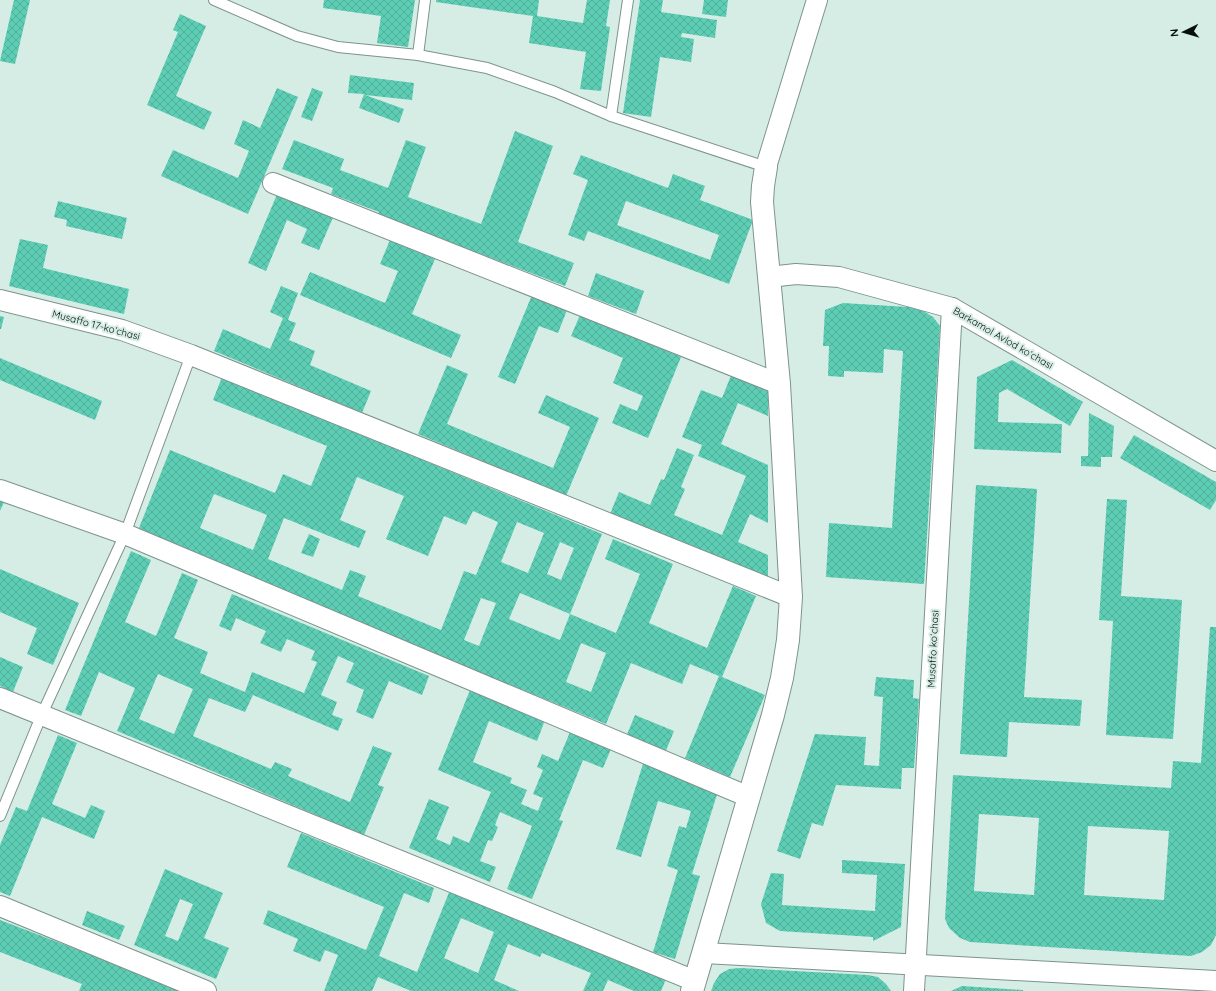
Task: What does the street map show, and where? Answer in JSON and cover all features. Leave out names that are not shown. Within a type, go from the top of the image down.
[{"type":"street","points":[[0,698],[42,714],[694,986],[773,715],[782,678],[788,640],[791,597],[779,384],[762,202],[766,167],[817,0]]},
{"type":"street","points":[[274,183],[779,384]]},
{"type":"street","name":"Barkamol Avlod koʻchasi","points":[[769,277],[796,274],[839,277],[952,308],[1216,461]]},
{"type":"street","name":"Musaffo 17-koʻchasi","points":[[0,300],[122,330],[191,355],[791,597]]},
{"type":"street","name":"Musaffo koʻchasi","points":[[914,991],[952,308]]},
{"type":"street","points":[[0,490],[125,534],[749,797]]},
{"type":"street","points":[[0,906],[206,991]]},
{"type":"street","points":[[704,953],[1216,981]]},
{"type":"lane","points":[[418,55],[425,0]]},
{"type":"lane","points":[[611,116],[628,0]]},
{"type":"lane","points":[[217,1],[297,36],[338,47],[418,55],[486,68],[555,92],[611,116],[766,167]]},
{"type":"lane","points":[[0,816],[42,714],[125,534],[191,355]]},
{"type":"building","points":[[14,0],[30,0],[15,64],[0,61]]},
{"type":"building","points":[[324,0],[415,0],[408,47],[377,43],[381,16],[323,8]]},
{"type":"building","points":[[436,0],[539,0],[537,16],[583,23],[587,0],[610,0],[606,26],[610,27],[601,91],[580,89],[586,52],[529,43],[533,16],[436,2]]},
{"type":"building","points":[[640,0],[663,0],[661,12],[717,20],[715,38],[682,33],[681,37],[694,39],[691,62],[660,57],[651,117],[623,113]]},
{"type":"building","points":[[704,0],[728,0],[726,17],[702,14]]},
{"type":"building","points":[[180,14],[206,26],[176,96],[212,112],[204,130],[147,105],[178,32],[173,30]]},
{"type":"building","points":[[350,75],[414,83],[412,100],[365,95],[404,109],[399,123],[359,108],[364,94],[348,93]]},
{"type":"building","points":[[277,88],[298,97],[248,214],[161,176],[173,150],[238,178],[249,151],[234,144],[243,120],[260,128]]},
{"type":"building","points":[[312,88],[323,92],[312,121],[301,117]]},
{"type":"building","points":[[515,131],[553,146],[518,242],[574,263],[565,286],[378,215],[379,212],[331,194],[333,188],[282,169],[294,140],[344,159],[340,170],[388,188],[406,140],[426,147],[408,197],[481,224]]},
{"type":"building","points":[[581,155],[668,188],[673,174],[705,186],[700,200],[753,220],[729,284],[588,231],[584,241],[568,235],[588,180],[573,174]],"holes":[[[626,201],[719,235],[710,260],[617,225]]]},
{"type":"building","points":[[278,192],[334,215],[319,250],[301,243],[307,229],[287,220],[266,271],[248,263]]},
{"type":"building","points":[[58,201],[127,218],[122,239],[66,226],[67,220],[54,217]]},
{"type":"building","points":[[20,239],[48,245],[43,268],[129,289],[124,314],[9,286]]},
{"type":"building","points":[[390,240],[435,259],[412,314],[461,335],[451,358],[300,295],[310,272],[385,303],[398,271],[380,264]]},
{"type":"building","points":[[596,273],[644,291],[636,314],[588,296]]},
{"type":"building","points":[[281,286],[298,293],[288,320],[296,323],[289,340],[315,351],[310,365],[371,391],[362,413],[214,351],[223,329],[270,349],[283,318],[270,312]]},
{"type":"building","points":[[532,295],[567,310],[558,333],[539,326],[515,384],[498,377]]},
{"type":"building","points":[[843,303],[920,309],[933,317],[940,326],[924,584],[826,577],[829,523],[892,528],[903,351],[884,349],[883,373],[844,371],[844,377],[828,376],[829,346],[823,346],[825,310]]},
{"type":"building","points":[[580,315],[681,357],[648,438],[612,423],[620,404],[637,411],[643,396],[613,383],[623,358],[571,336]]},
{"type":"building","points":[[0,316],[4,317],[1,329],[0,329]]},
{"type":"building","points":[[0,358],[102,401],[95,420],[0,380]]},
{"type":"building","points":[[1012,360],[1083,402],[1070,426],[1007,389],[999,393],[998,422],[1062,424],[1061,453],[974,449],[977,377]]},
{"type":"building","points":[[447,365],[468,374],[447,424],[553,468],[570,427],[538,413],[546,395],[599,418],[566,496],[418,434]]},
{"type":"building","points":[[732,373],[768,388],[768,416],[738,403],[721,444],[768,465],[768,523],[750,514],[738,542],[768,555],[768,581],[610,514],[619,492],[650,505],[661,479],[664,480],[677,448],[694,455],[681,487],[685,489],[674,515],[722,535],[746,476],[698,456],[702,445],[682,437],[701,390],[722,398]]},
{"type":"building","points":[[222,377],[602,534],[570,614],[616,633],[640,574],[605,559],[613,539],[673,564],[649,623],[707,648],[733,586],[756,596],[722,677],[765,695],[730,777],[685,758],[719,676],[690,664],[682,684],[631,663],[606,724],[137,533],[170,450],[275,493],[283,474],[311,486],[327,446],[213,400]],"holes":[[[357,477],[404,496],[386,539],[428,556],[444,516],[466,525],[473,511],[498,522],[476,575],[464,571],[441,630],[358,596],[366,576],[350,570],[342,590],[268,559],[284,518],[359,548],[366,531],[340,520]],[[214,494],[267,515],[253,550],[200,528]],[[517,522],[544,533],[528,573],[501,562]],[[560,542],[574,548],[561,580],[547,574]],[[520,593],[570,614],[560,640],[509,619]],[[481,598],[496,603],[479,646],[464,640]],[[581,643],[606,653],[591,692],[566,682]]]},
{"type":"building","points":[[1089,413],[1114,426],[1112,457],[1101,457],[1101,467],[1081,466],[1081,456],[1088,456]]},
{"type":"building","points":[[1134,435],[1216,482],[1216,500],[1210,510],[1120,458]]},
{"type":"building","points":[[976,485],[1037,489],[1024,697],[1082,700],[1080,726],[1009,722],[1007,757],[960,754]]},
{"type":"building","points":[[0,498],[5,500],[0,511]]},
{"type":"building","points":[[1107,499],[1127,500],[1121,596],[1182,600],[1173,739],[1106,735],[1113,621],[1099,620]]},
{"type":"building","points":[[309,534],[320,539],[313,557],[301,553]]},
{"type":"building","points":[[131,551],[151,560],[125,622],[156,636],[182,573],[198,580],[174,638],[208,652],[200,673],[245,692],[252,672],[304,693],[317,662],[311,660],[315,651],[287,639],[281,652],[260,643],[266,631],[236,618],[231,631],[219,626],[232,594],[429,676],[422,695],[389,681],[373,719],[356,712],[364,690],[346,682],[354,663],[338,656],[321,695],[337,702],[332,715],[343,719],[338,731],[253,695],[245,712],[209,698],[193,736],[271,769],[275,762],[292,769],[288,776],[350,802],[373,746],[392,753],[378,785],[384,787],[364,835],[117,731],[135,688],[99,672],[81,716],[65,710]],"holes":[[[158,674],[193,689],[174,734],[139,719]]]},
{"type":"building","points":[[0,569],[79,603],[53,665],[27,654],[37,628],[0,612]]},
{"type":"building","points":[[1210,627],[1216,627],[1216,935],[1211,945],[1202,952],[1191,956],[970,942],[960,938],[949,928],[945,919],[953,775],[1171,788],[1173,761],[1201,763]],"holes":[[[979,814],[1039,818],[1034,895],[974,891]],[[1088,826],[1169,831],[1164,900],[1084,895]]]},
{"type":"building","points":[[0,657],[23,667],[13,692],[0,686]]},
{"type":"building","points":[[876,677],[914,680],[913,698],[919,699],[914,768],[902,768],[901,789],[836,785],[823,826],[812,823],[800,859],[777,851],[815,734],[866,737],[864,765],[879,766],[883,697],[874,696]]},
{"type":"building","points":[[470,690],[545,720],[537,741],[489,721],[473,762],[512,778],[510,783],[527,790],[521,804],[538,811],[543,798],[533,794],[543,770],[537,767],[542,754],[558,761],[570,732],[611,749],[603,768],[583,760],[559,820],[563,821],[532,899],[507,889],[532,826],[500,812],[495,825],[498,827],[492,841],[488,840],[480,861],[496,867],[490,882],[409,848],[429,799],[449,807],[436,839],[450,845],[453,836],[469,843],[491,792],[438,770]]},
{"type":"building","points":[[635,715],[674,731],[665,753],[626,737]]},
{"type":"building","points":[[58,735],[77,743],[52,804],[85,818],[91,805],[105,811],[94,839],[42,817],[10,896],[0,892],[0,845],[16,807],[27,811]]},
{"type":"building","points":[[643,764],[719,788],[692,874],[700,876],[675,959],[653,952],[678,870],[667,866],[679,826],[686,828],[691,811],[658,801],[641,857],[616,849]]},
{"type":"building","points":[[301,833],[434,888],[429,903],[404,893],[379,956],[417,972],[450,890],[666,979],[661,991],[634,991],[608,980],[603,991],[583,991],[591,973],[542,953],[540,957],[508,944],[494,980],[519,991],[411,991],[378,977],[372,991],[324,991],[338,955],[325,950],[320,962],[293,951],[298,939],[263,924],[268,910],[366,950],[384,907],[287,867]],"holes":[[[461,918],[494,932],[478,973],[444,958]]]},
{"type":"building","points":[[842,860],[905,864],[901,927],[873,941],[873,937],[780,931],[766,923],[761,904],[771,873],[784,874],[782,905],[875,911],[877,875],[842,873]]},
{"type":"building","points":[[165,869],[223,893],[204,938],[229,948],[216,979],[134,945]],"holes":[[[180,899],[193,904],[178,941],[165,936]]]},
{"type":"building","points":[[87,911],[125,926],[119,940],[82,925]]},
{"type":"building","points":[[0,920],[184,991],[79,991],[82,984],[0,952]]},
{"type":"building","points":[[740,968],[868,975],[878,977],[891,991],[711,991],[720,974],[729,969]]},
{"type":"building","points":[[962,986],[1023,990],[1023,991],[951,991]]}]
